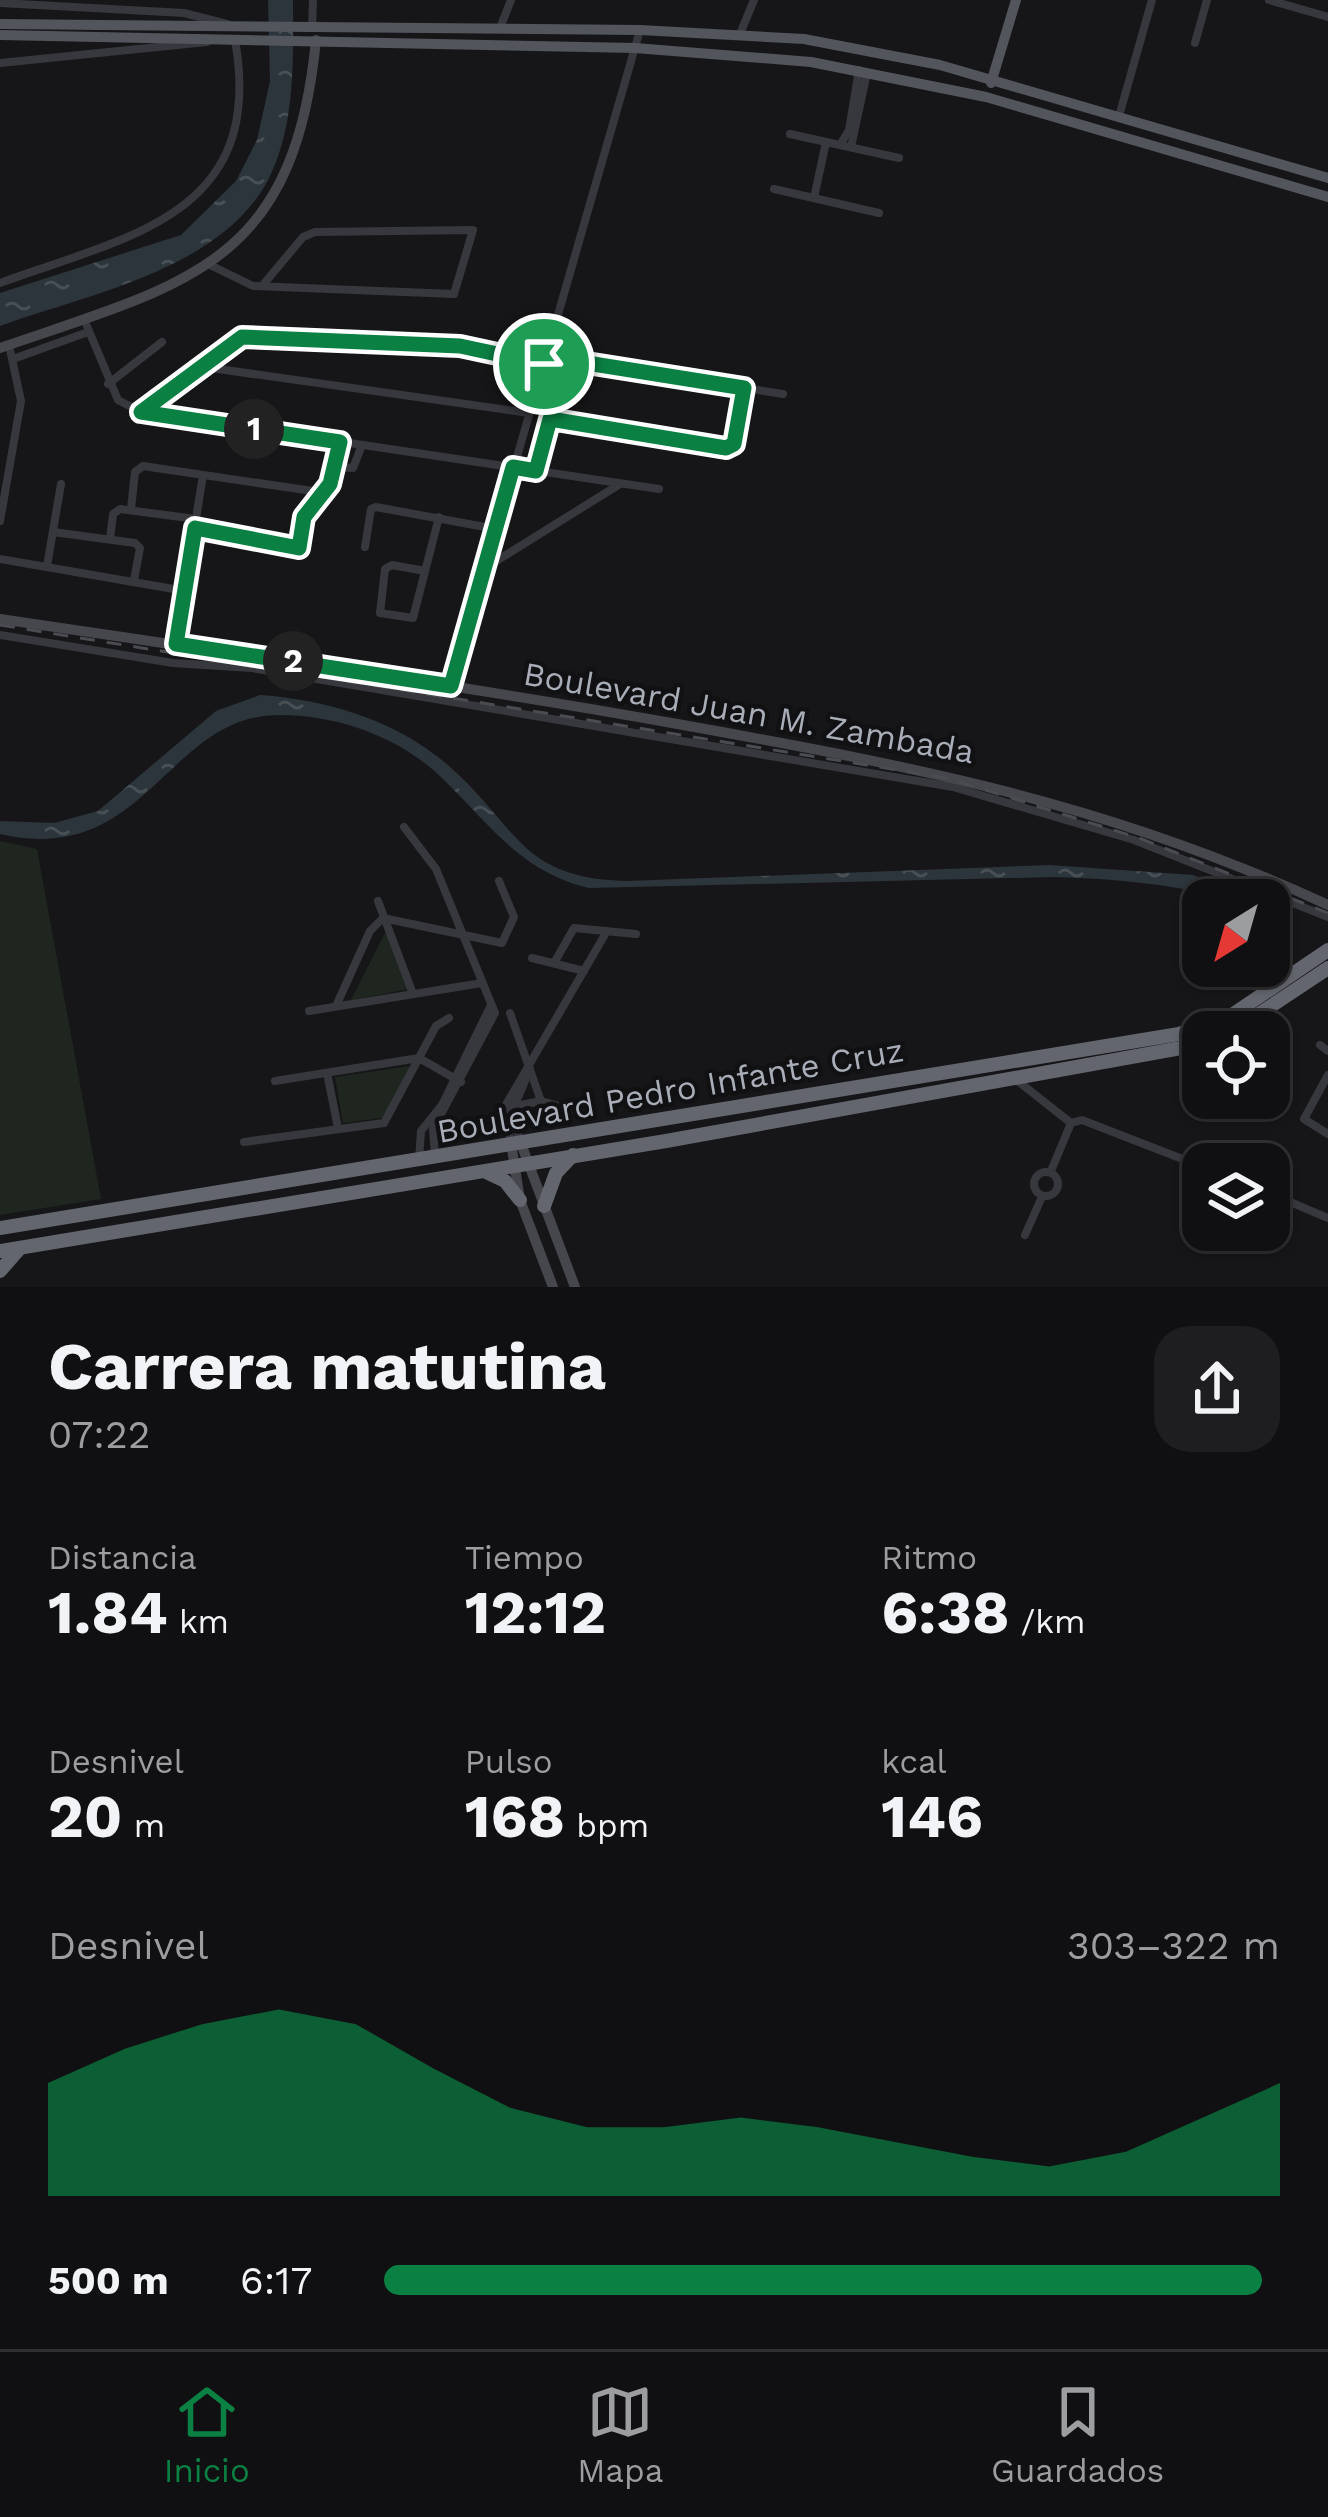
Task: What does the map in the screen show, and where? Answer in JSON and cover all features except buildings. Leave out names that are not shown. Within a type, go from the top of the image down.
[{"type":"highway","name":"Boulevard Pedro Infante Cruz","points":[[1259,1011],[1327,957]]},
{"type":"highway","name":"Boulevard Pedro Infante Cruz","points":[[0,1228],[1194,1031],[1247,1006],[1327,957]]},
{"type":"highway","name":"Boulevard Pedro Infante Cruz","points":[[0,1251],[483,1172],[1182,1048]]},
{"type":"highway","points":[[544,1206],[556,1173],[573,1155]]},
{"type":"highway","points":[[483,1172],[505,1181],[520,1200]]},
{"type":"highway","points":[[0,1271],[20,1247]]},
{"type":"main road","points":[[986,97],[1016,0]]},
{"type":"main road","points":[[0,24],[296,35],[640,30],[853,46],[992,80],[1328,178]]},
{"type":"main road","points":[[0,35],[217,38],[234,33]]},
{"type":"main road","points":[[314,35],[635,48],[863,70],[986,97],[1328,197]]},
{"type":"street","points":[[13,359],[212,266],[246,236],[280,185],[297,140],[314,35],[314,0]]},
{"type":"street","points":[[499,29],[511,0]]},
{"type":"street","points":[[740,34],[754,0]]},
{"type":"street","points":[[1119,116],[1152,0]]},
{"type":"street","points":[[1195,43],[1207,0]]},
{"type":"street","points":[[1269,0],[1328,17]]},
{"type":"street","points":[[0,3],[184,14],[234,33],[238,70],[233,139],[207,188],[158,224],[0,283]]},
{"type":"street","points":[[451,686],[640,30]]},
{"type":"street","points":[[0,63],[188,46],[217,38]]},
{"type":"street","points":[[846,146],[863,70]]},
{"type":"street","points":[[790,134],[898,158]]},
{"type":"street","points":[[814,198],[826,142]]},
{"type":"street","points":[[774,189],[878,213]]},
{"type":"street","points":[[212,266],[244,284],[262,286],[457,294],[472,229],[308,234],[262,286]]},
{"type":"street","points":[[0,521],[21,400],[13,359],[5,347],[86,326]]},
{"type":"street","points":[[86,326],[118,400],[141,412],[659,489]]},
{"type":"street","points":[[141,412],[242,337],[460,346],[544,364],[568,360],[783,394]]},
{"type":"street","points":[[109,384],[162,342]]},
{"type":"street","points":[[536,471],[568,360]]},
{"type":"street","points":[[202,366],[529,413]]},
{"type":"street","points":[[550,419],[726,448],[734,444],[744,388]]},
{"type":"street","points":[[110,538],[113,514],[131,509],[299,548],[304,517],[326,493],[340,442]]},
{"type":"street","points":[[335,467],[356,466],[362,445]]},
{"type":"street","points":[[131,509],[135,472],[143,466],[326,493]]},
{"type":"street","points":[[176,644],[203,475]]},
{"type":"street","points":[[484,568],[622,483]]},
{"type":"street","points":[[47,566],[61,484]]},
{"type":"street","points":[[365,548],[370,512],[376,507],[496,529]]},
{"type":"street","points":[[425,571],[392,565],[385,569],[378,610],[414,616],[439,517]]},
{"type":"street","points":[[53,532],[139,545],[134,580]]},
{"type":"street","points":[[0,559],[185,590]]},
{"type":"street","name":"Boulevard Juan M. Zambada","points":[[0,619],[451,686],[969,778],[1136,827],[1328,905]]},
{"type":"street","name":"Boulevard Juan M. Zambada","points":[[0,635],[173,663],[267,670],[936,784],[1088,824],[1328,917]]},
{"type":"street","points":[[404,827],[431,859],[492,1004],[433,1129],[435,1157]]},
{"type":"street","points":[[383,918],[498,945],[514,917],[499,880]]},
{"type":"street","points":[[377,901],[413,994]]},
{"type":"street","points":[[336,1006],[370,931],[383,918]]},
{"type":"street","points":[[554,963],[572,928],[636,934]]},
{"type":"street","points":[[575,1287],[544,1206],[521,1164],[508,1107],[607,931]]},
{"type":"street","points":[[532,958],[584,971]]},
{"type":"street","points":[[309,1011],[482,983]]},
{"type":"street","points":[[510,1013],[541,1101]]},
{"type":"street","points":[[244,1142],[384,1123],[436,1026],[449,1018]]},
{"type":"street","points":[[275,1081],[419,1058],[458,1081]]},
{"type":"street","points":[[327,1073],[338,1128]]},
{"type":"street","points":[[1328,1075],[1304,1119],[1328,1134]]},
{"type":"street","points":[[1015,1078],[1071,1123]]},
{"type":"street","points":[[419,1160],[421,1131],[458,1081]]},
{"type":"street","points":[[508,1107],[541,1101],[580,1112]]},
{"type":"street","points":[[1071,1123],[1082,1120],[1182,1159]]},
{"type":"street","points":[[1025,1235],[1041,1198],[1056,1187],[1052,1171],[1071,1123]]},
{"type":"street","points":[[521,1164],[520,1200],[553,1287]]},
{"type":"street","points":[[1041,1198],[1036,1181],[1052,1171]]},
{"type":"street","points":[[1290,1202],[1328,1218]]},
{"type":"shaded area","points":[[0,841],[37,849],[101,1199],[0,1215]]},
{"type":"shaded area","points":[[387,929],[409,989],[351,1000]]},
{"type":"shaded area","points":[[417,1065],[389,1117],[343,1123],[335,1077]]},
{"type":"water","points":[[268,0],[293,0],[291,92],[277,159],[246,211],[218,236],[149,275],[0,326],[0,293],[181,235],[236,181],[257,140],[270,81]]},
{"type":"water","points":[[260,695],[336,708],[384,725],[449,766],[542,860],[592,878],[628,881],[1049,865],[1203,879],[1182,879],[1182,889],[1053,877],[589,888],[526,859],[428,766],[390,741],[325,719],[280,715],[241,721],[209,738],[124,811],[90,830],[50,839],[0,834],[0,821],[54,823],[98,811],[216,711]]},
{"type":"railway","points":[[0,625],[947,778],[1139,838],[1328,913]]},
{"type":"route","points":[[233,340],[460,346],[544,364],[568,360],[744,388],[734,444],[726,448],[550,419],[536,471],[513,467],[451,686],[176,644],[195,528],[299,548],[304,517],[326,493],[340,442],[141,412],[233,340]]}]
